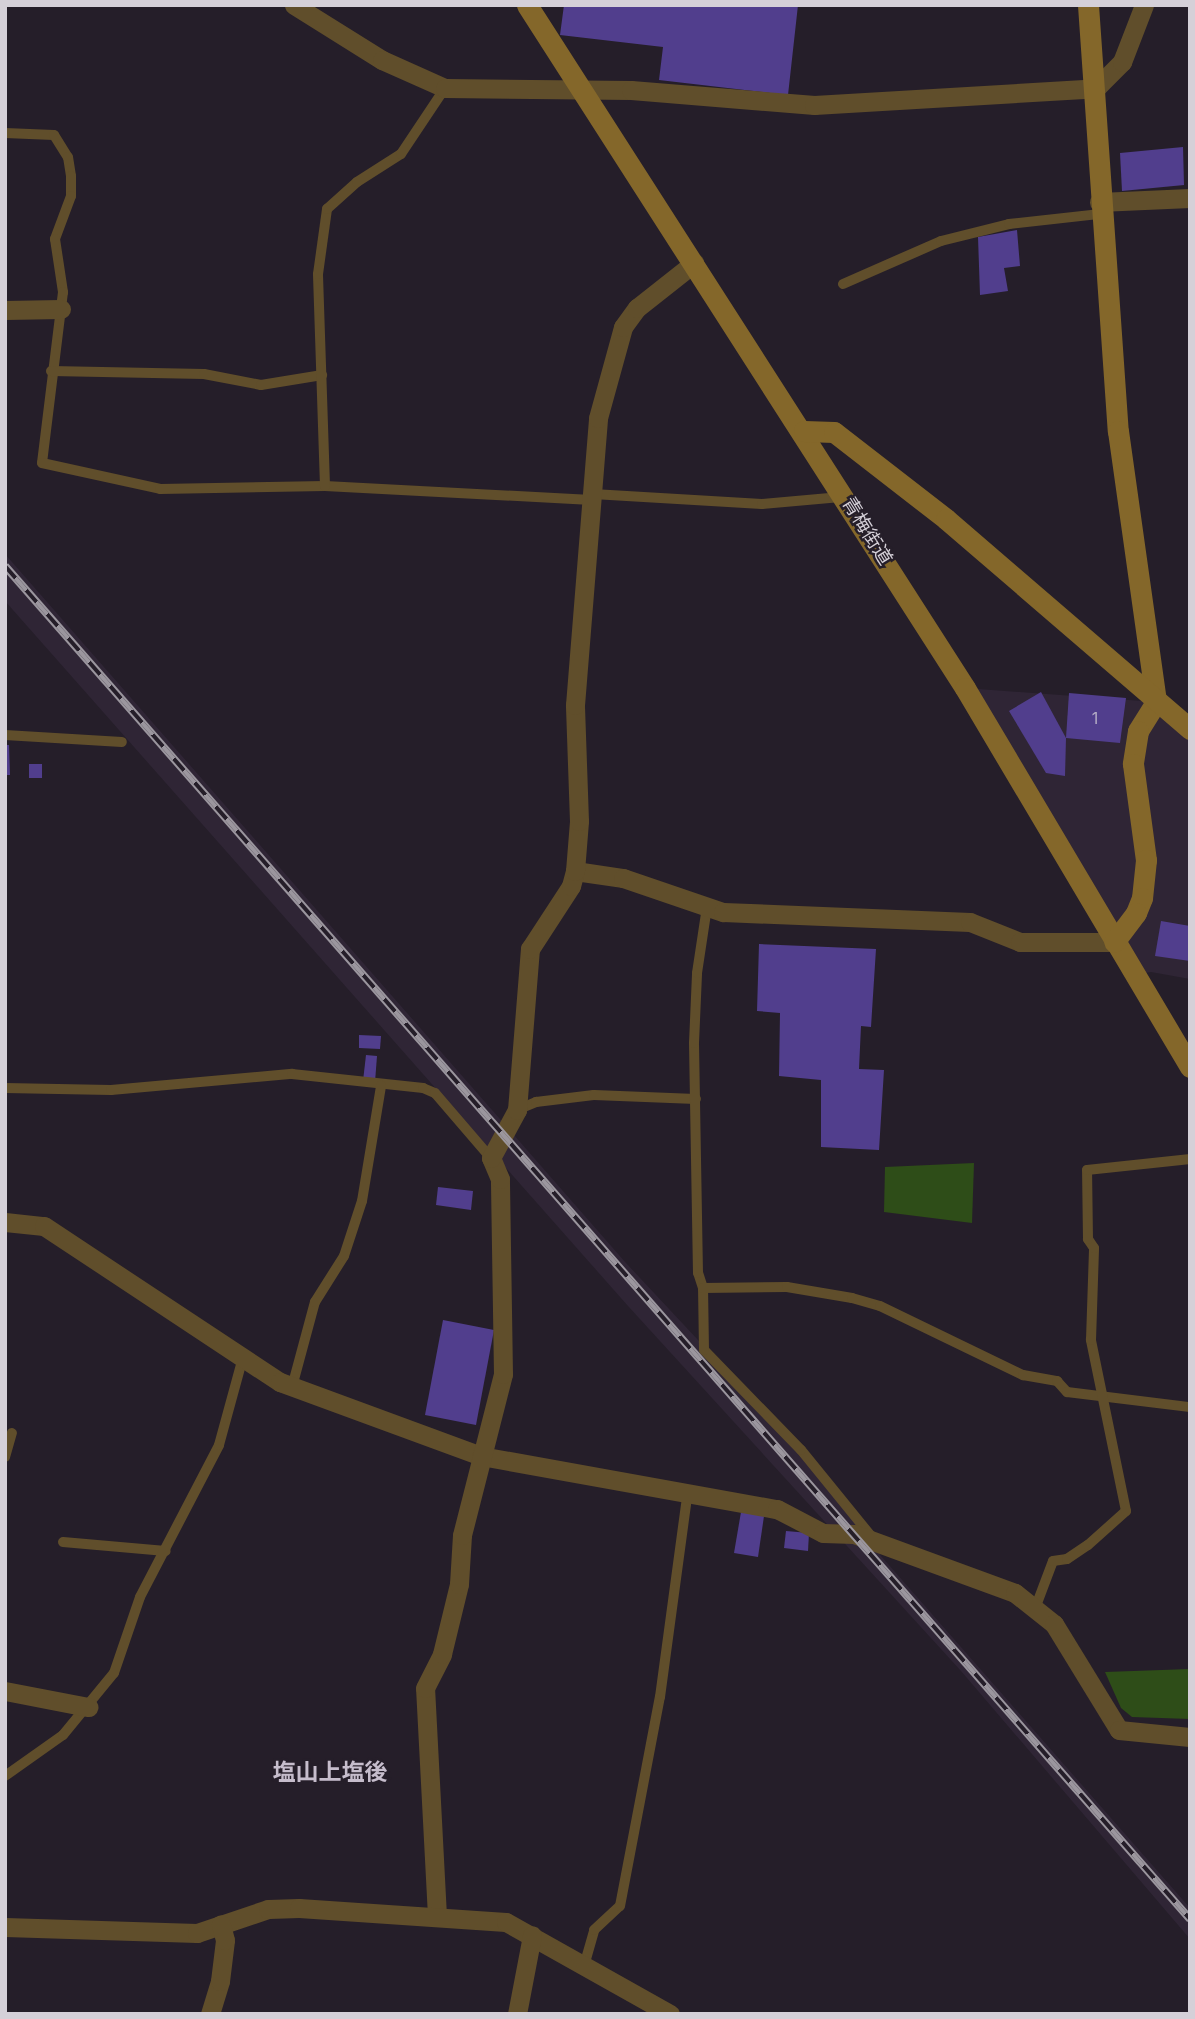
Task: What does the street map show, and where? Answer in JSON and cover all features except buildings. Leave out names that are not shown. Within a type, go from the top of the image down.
[{"type":"street","points":[[294,5],[382,60],[445,88],[580,89],[814,105],[1096,88],[1122,62],[1144,5]]},
{"type":"street","name":"青梅街道","points":[[527,5],[804,431],[965,688],[1190,1067]]},
{"type":"street","points":[[575,871],[623,878],[723,912],[970,922],[1020,942],[1114,942],[1136,913],[1142,898],[1146,860],[1133,764],[1138,731],[1156,702],[1118,431],[1099,208],[1096,88],[1088,5]]},
{"type":"street","points":[[1099,208],[1190,198]]},
{"type":"street","points":[[437,1916],[425,1688],[442,1654],[457,1596],[462,1535],[503,1374],[500,1180],[491,1157],[517,1110],[530,949],[571,886],[575,871],[579,821],[575,705],[601,395],[623,327],[637,308],[694,263]]},
{"type":"street","points":[[5,310],[61,309]]},
{"type":"street","points":[[804,431],[834,432],[946,519],[1190,729]]},
{"type":"street","points":[[5,1222],[44,1226],[292,1387],[481,1456],[687,1496],[777,1509],[823,1533],[854,1534],[1015,1593],[1036,1606],[1054,1624],[1119,1730],[1190,1737]]},
{"type":"street","points":[[5,1691],[89,1707]]},
{"type":"street","points":[[5,1927],[160,1934],[197,1933],[268,1909],[437,1916],[506,1922],[670,2014]]},
{"type":"street","points":[[210,2014],[220,1981],[225,1940],[221,1925]]},
{"type":"street","points":[[517,2014],[532,1935]]},
{"type":"lane","points":[[325,486],[318,274],[327,209],[357,182],[401,154],[445,88]]},
{"type":"lane","points":[[5,133],[54,135],[68,157],[71,196],[55,239],[63,284],[42,463],[160,489],[325,486],[762,504],[845,496]]},
{"type":"lane","points":[[843,284],[941,241],[1009,224],[1099,208]]},
{"type":"lane","points":[[51,371],[204,374],[261,385],[322,375]]},
{"type":"lane","points":[[5,735],[122,742]]},
{"type":"lane","points":[[708,907],[697,973],[698,1273],[703,1288],[704,1350],[801,1450],[875,1541]]},
{"type":"lane","points":[[5,1088],[111,1090],[292,1074],[435,1093],[491,1157]]},
{"type":"lane","points":[[292,1387],[315,1303],[344,1256],[362,1201],[381,1086]]},
{"type":"lane","points":[[517,1110],[536,1102],[594,1095],[696,1098]]},
{"type":"lane","points":[[1036,1606],[1053,1561],[1067,1559],[1088,1545],[1126,1511],[1107,1400],[1096,1374],[1091,1340],[1094,1248],[1088,1239],[1087,1170],[1190,1159]]},
{"type":"lane","points":[[703,1288],[787,1287],[852,1298],[880,1306],[1023,1375],[1057,1381],[1067,1392],[1107,1400],[1190,1407]]},
{"type":"lane","points":[[5,1776],[63,1735],[89,1707],[114,1673],[140,1597],[219,1445],[243,1357]]},
{"type":"lane","points":[[5,1457],[12,1433]]},
{"type":"lane","points":[[584,1966],[594,1930],[620,1906],[660,1698],[687,1496]]},
{"type":"lane","points":[[63,1542],[166,1550]]},
{"type":"shaded area","points":[[5,554],[626,1263],[801,1450],[881,1556],[1190,1908],[1190,1939],[961,1671],[628,1306],[5,601]]},
{"type":"shaded area","points":[[965,688],[1156,702],[1190,731],[1190,979],[1151,972],[1134,975]]},
{"type":"green space","points":[[974,1163],[972,1223],[884,1212],[885,1167]]},
{"type":"green space","points":[[1190,1669],[1190,1719],[1132,1717],[1121,1708],[1105,1672]]},
{"type":"railway","points":[[5,566],[1190,1919]]},
{"type":"district","name":"塩山上塩後","points":[[330,1772]]}]
